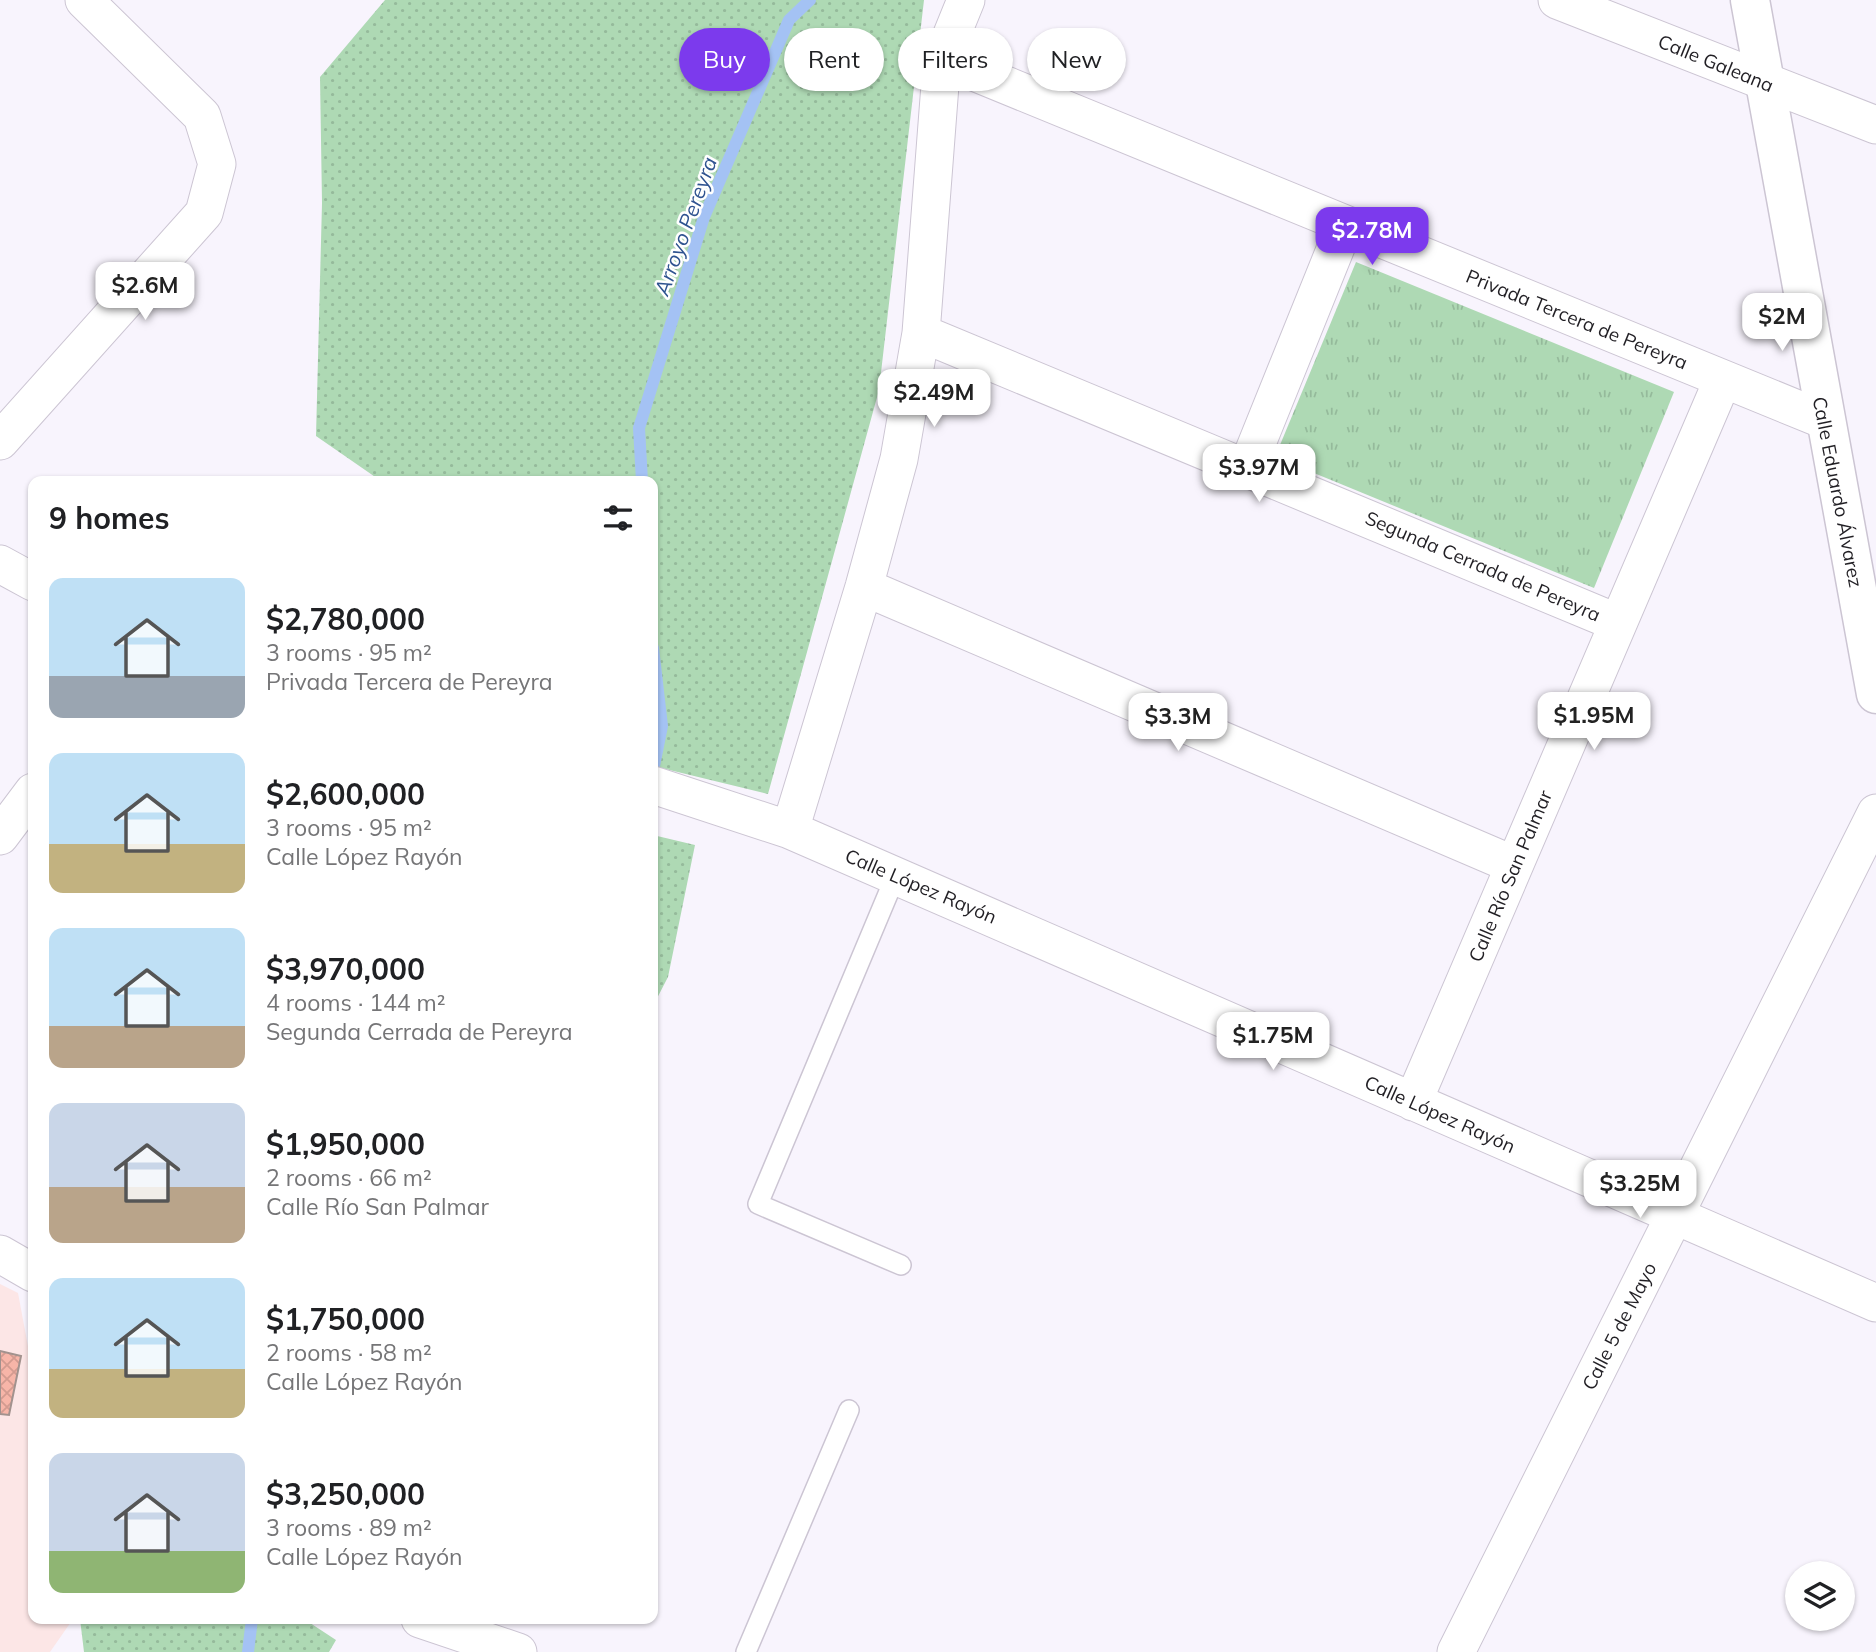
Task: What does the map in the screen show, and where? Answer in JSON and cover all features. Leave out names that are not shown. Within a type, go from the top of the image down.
[{"type":"street","points":[[0,441],[204,213],[217,164],[202,116],[84,0]]},
{"type":"street","points":[[955,28],[966,0]]},
{"type":"street","name":"Calle Galeana","points":[[1557,0],[1876,125]]},
{"type":"street","name":"Calle Eduardo Álvarez","points":[[1750,0],[1824,420],[1876,694]]},
{"type":"street","name":"Privada Tercera de Pereyra","points":[[1013,89],[1824,420]]},
{"type":"street","points":[[790,830],[900,459],[921,333],[940,91]]},
{"type":"street","points":[[1247,468],[1345,225]]},
{"type":"street","name":"Segunda Cerrada de Pereyra","points":[[921,333],[1618,623]]},
{"type":"street","name":"Calle Río San Palmar","points":[[1413,1102],[1723,379]]},
{"type":"street","points":[[0,564],[28,579]]},
{"type":"street","points":[[864,587],[1514,865]]},
{"type":"street","name":"Calle López Rayón","points":[[658,786],[790,830],[1876,1303]]},
{"type":"street","points":[[0,836],[28,799]]},
{"type":"street","name":"Calle 5 de Mayo","points":[[1456,1652],[1876,813]]},
{"type":"street","points":[[0,1254],[28,1270]]},
{"type":"street","points":[[435,1624],[518,1652]]},
{"type":"lane","points":[[896,875],[758,1204],[901,1265]]},
{"type":"lane","points":[[746,1652],[849,1410]]},
{"type":"shaded area","points":[[0,1284],[18,1293],[28,1346],[28,1624],[70,1624],[50,1652],[0,1652]]},
{"type":"green space","points":[[385,0],[924,0],[921,28],[898,28],[898,91],[914,91],[879,390],[768,794],[658,767],[658,476],[374,476],[316,436],[322,203],[320,77]]},
{"type":"green space","points":[[1356,262],[1674,392],[1594,588],[1275,457]]},
{"type":"green space","points":[[658,836],[695,845],[668,977],[658,996]]},
{"type":"green space","points":[[81,1624],[312,1624],[336,1640],[329,1652],[84,1652]]},
{"type":"building","points":[[0,1351],[21,1356],[9,1415],[0,1414]]},
{"type":"waterway","name":"Arroyo Pereyra","points":[[642,476],[639,428],[704,217],[789,20],[810,0]]},
{"type":"waterway","name":"Arroyo Pereyra","points":[[658,691],[662,726],[658,746]]},
{"type":"waterway","name":"Arroyo Pereyra","points":[[248,1652],[251,1624]]}]
